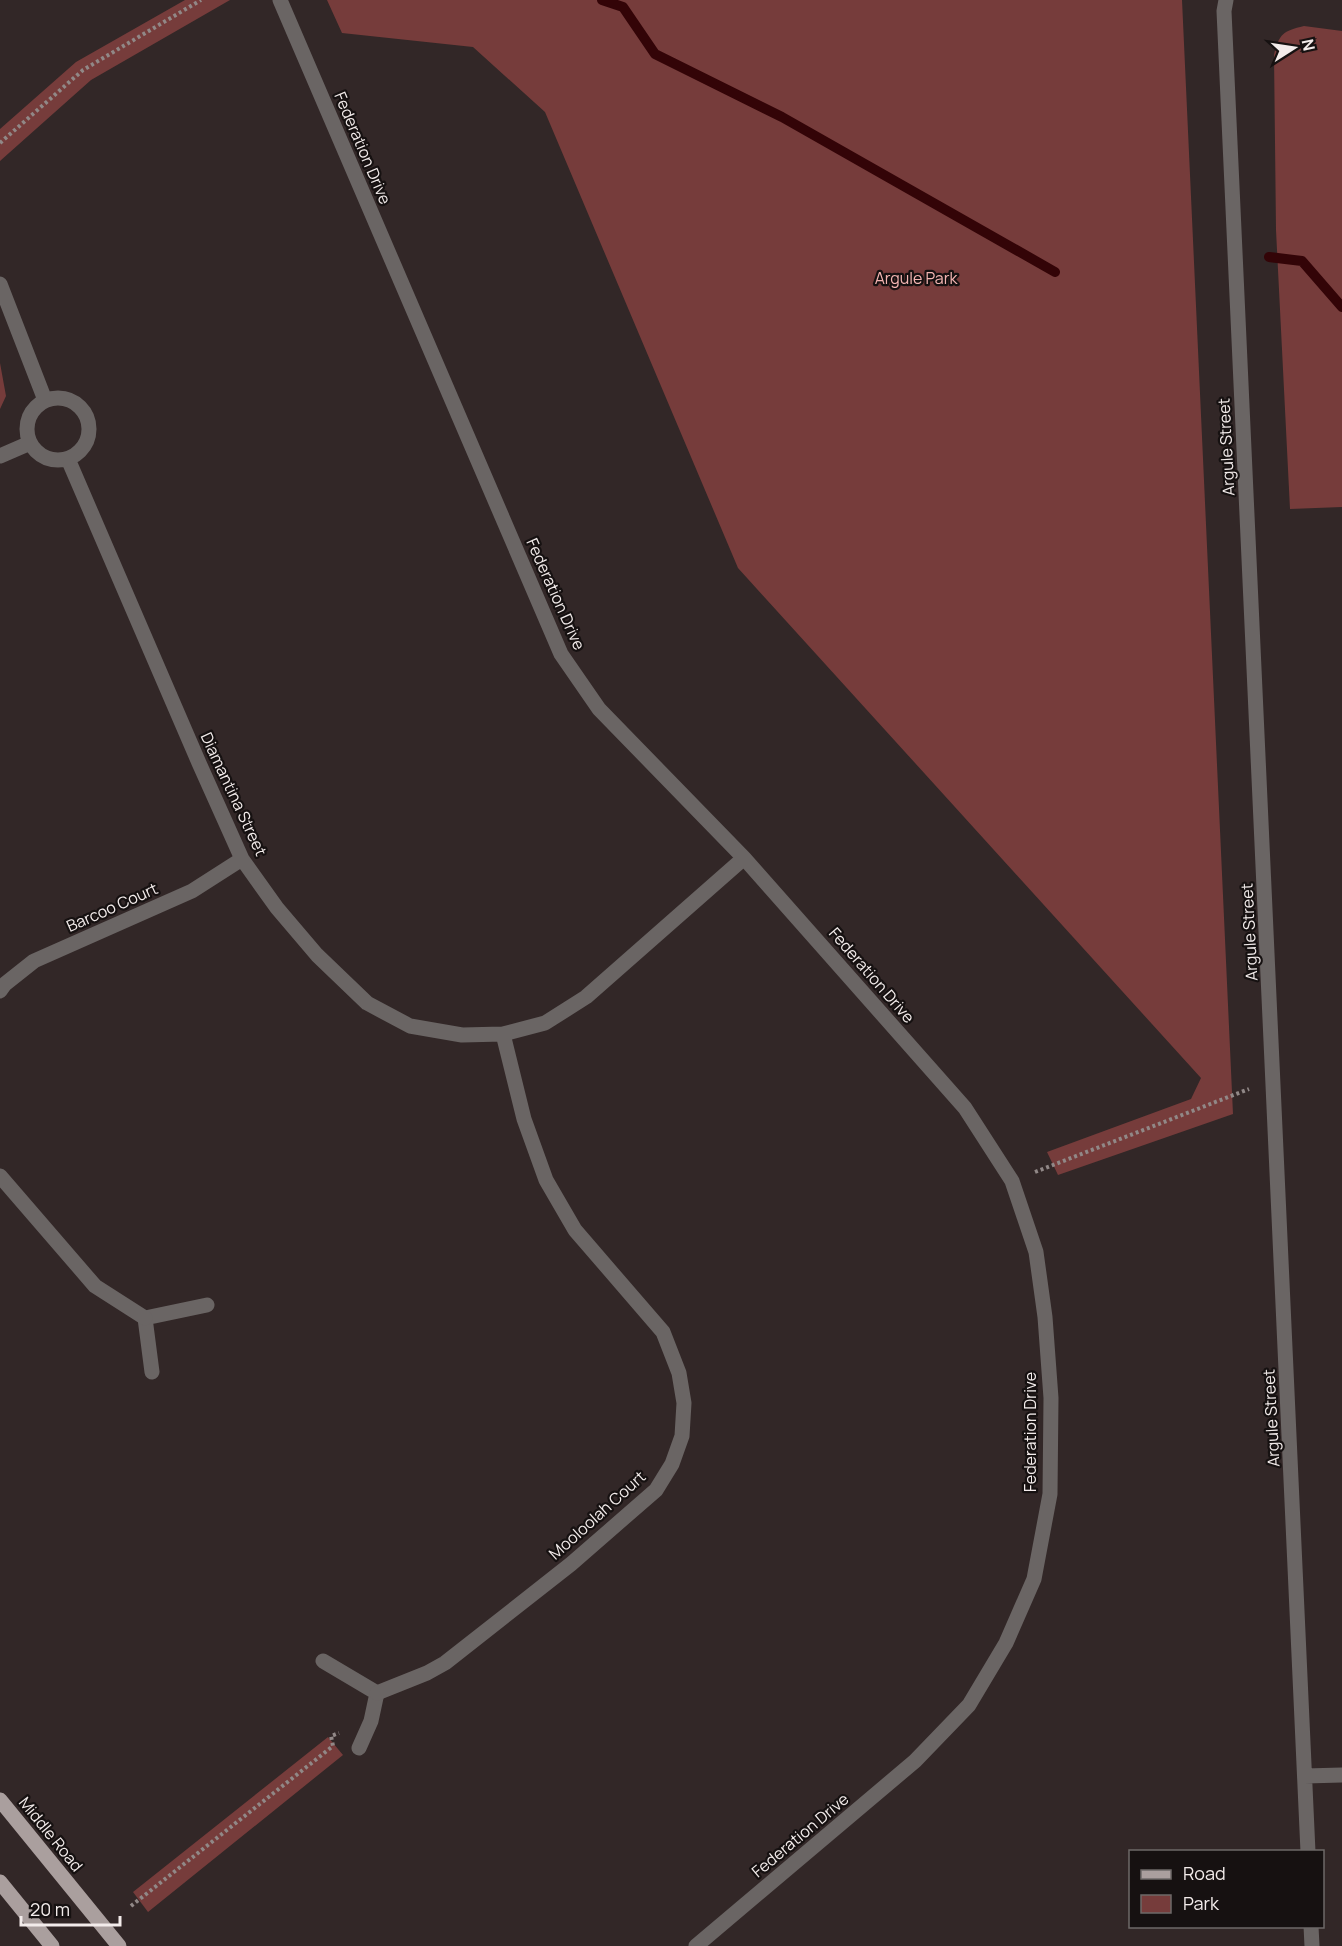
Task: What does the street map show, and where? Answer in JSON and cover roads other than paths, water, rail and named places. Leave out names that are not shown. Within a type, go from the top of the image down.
[{"type":"main road","name":"Middle Road","points":[[0,1800],[119,1946]]},
{"type":"main road","points":[[0,1882],[52,1946]]},
{"type":"street","name":"Federation Drive","points":[[280,0],[561,654],[599,709],[744,858],[965,1108],[1012,1180],[1036,1252],[1045,1317],[1051,1398],[1050,1494],[1034,1579],[1006,1643],[969,1705],[915,1761],[706,1943]]},
{"type":"street","name":"Argule Street","points":[[1225,6],[1308,1850]]},
{"type":"street","points":[[0,284],[45,400]]},
{"type":"street","points":[[62,397],[70,400],[78,404],[88,417],[90,434],[87,442],[76,455],[68,459],[46,458],[39,454],[30,443],[27,435],[28,418],[45,400],[62,397]]},
{"type":"street","points":[[0,456],[30,443]]},
{"type":"street","name":"Diamantina Street","points":[[68,459],[242,859],[277,908],[317,955],[367,1003],[410,1026],[462,1035],[503,1034],[545,1023],[586,997],[744,858]]},
{"type":"street","name":"Barcoo Court","points":[[0,991],[5,984],[34,961],[192,891],[242,859]]},
{"type":"street","name":"Mooloolah Court","points":[[377,1693],[427,1673],[445,1663],[571,1564],[656,1490],[672,1464],[682,1436],[684,1403],[679,1373],[663,1332],[575,1230],[546,1180],[524,1119],[503,1034]]},
{"type":"street","points":[[0,1176],[94,1286],[145,1318],[207,1305]]},
{"type":"street","points":[[145,1318],[152,1372]]},
{"type":"street","points":[[323,1661],[377,1693],[371,1720],[359,1748]]},
{"type":"street","points":[[1305,1776],[1342,1774]]},
{"type":"street","points":[[1311,1928],[1312,1946]]},
{"type":"waterway","points":[[602,0],[623,7],[655,54],[782,117],[1055,272]]},
{"type":"waterway","points":[[1269,257],[1302,261],[1342,307]]},
{"type":"park label","name":"Argule Park","points":[[916,278]]}]
